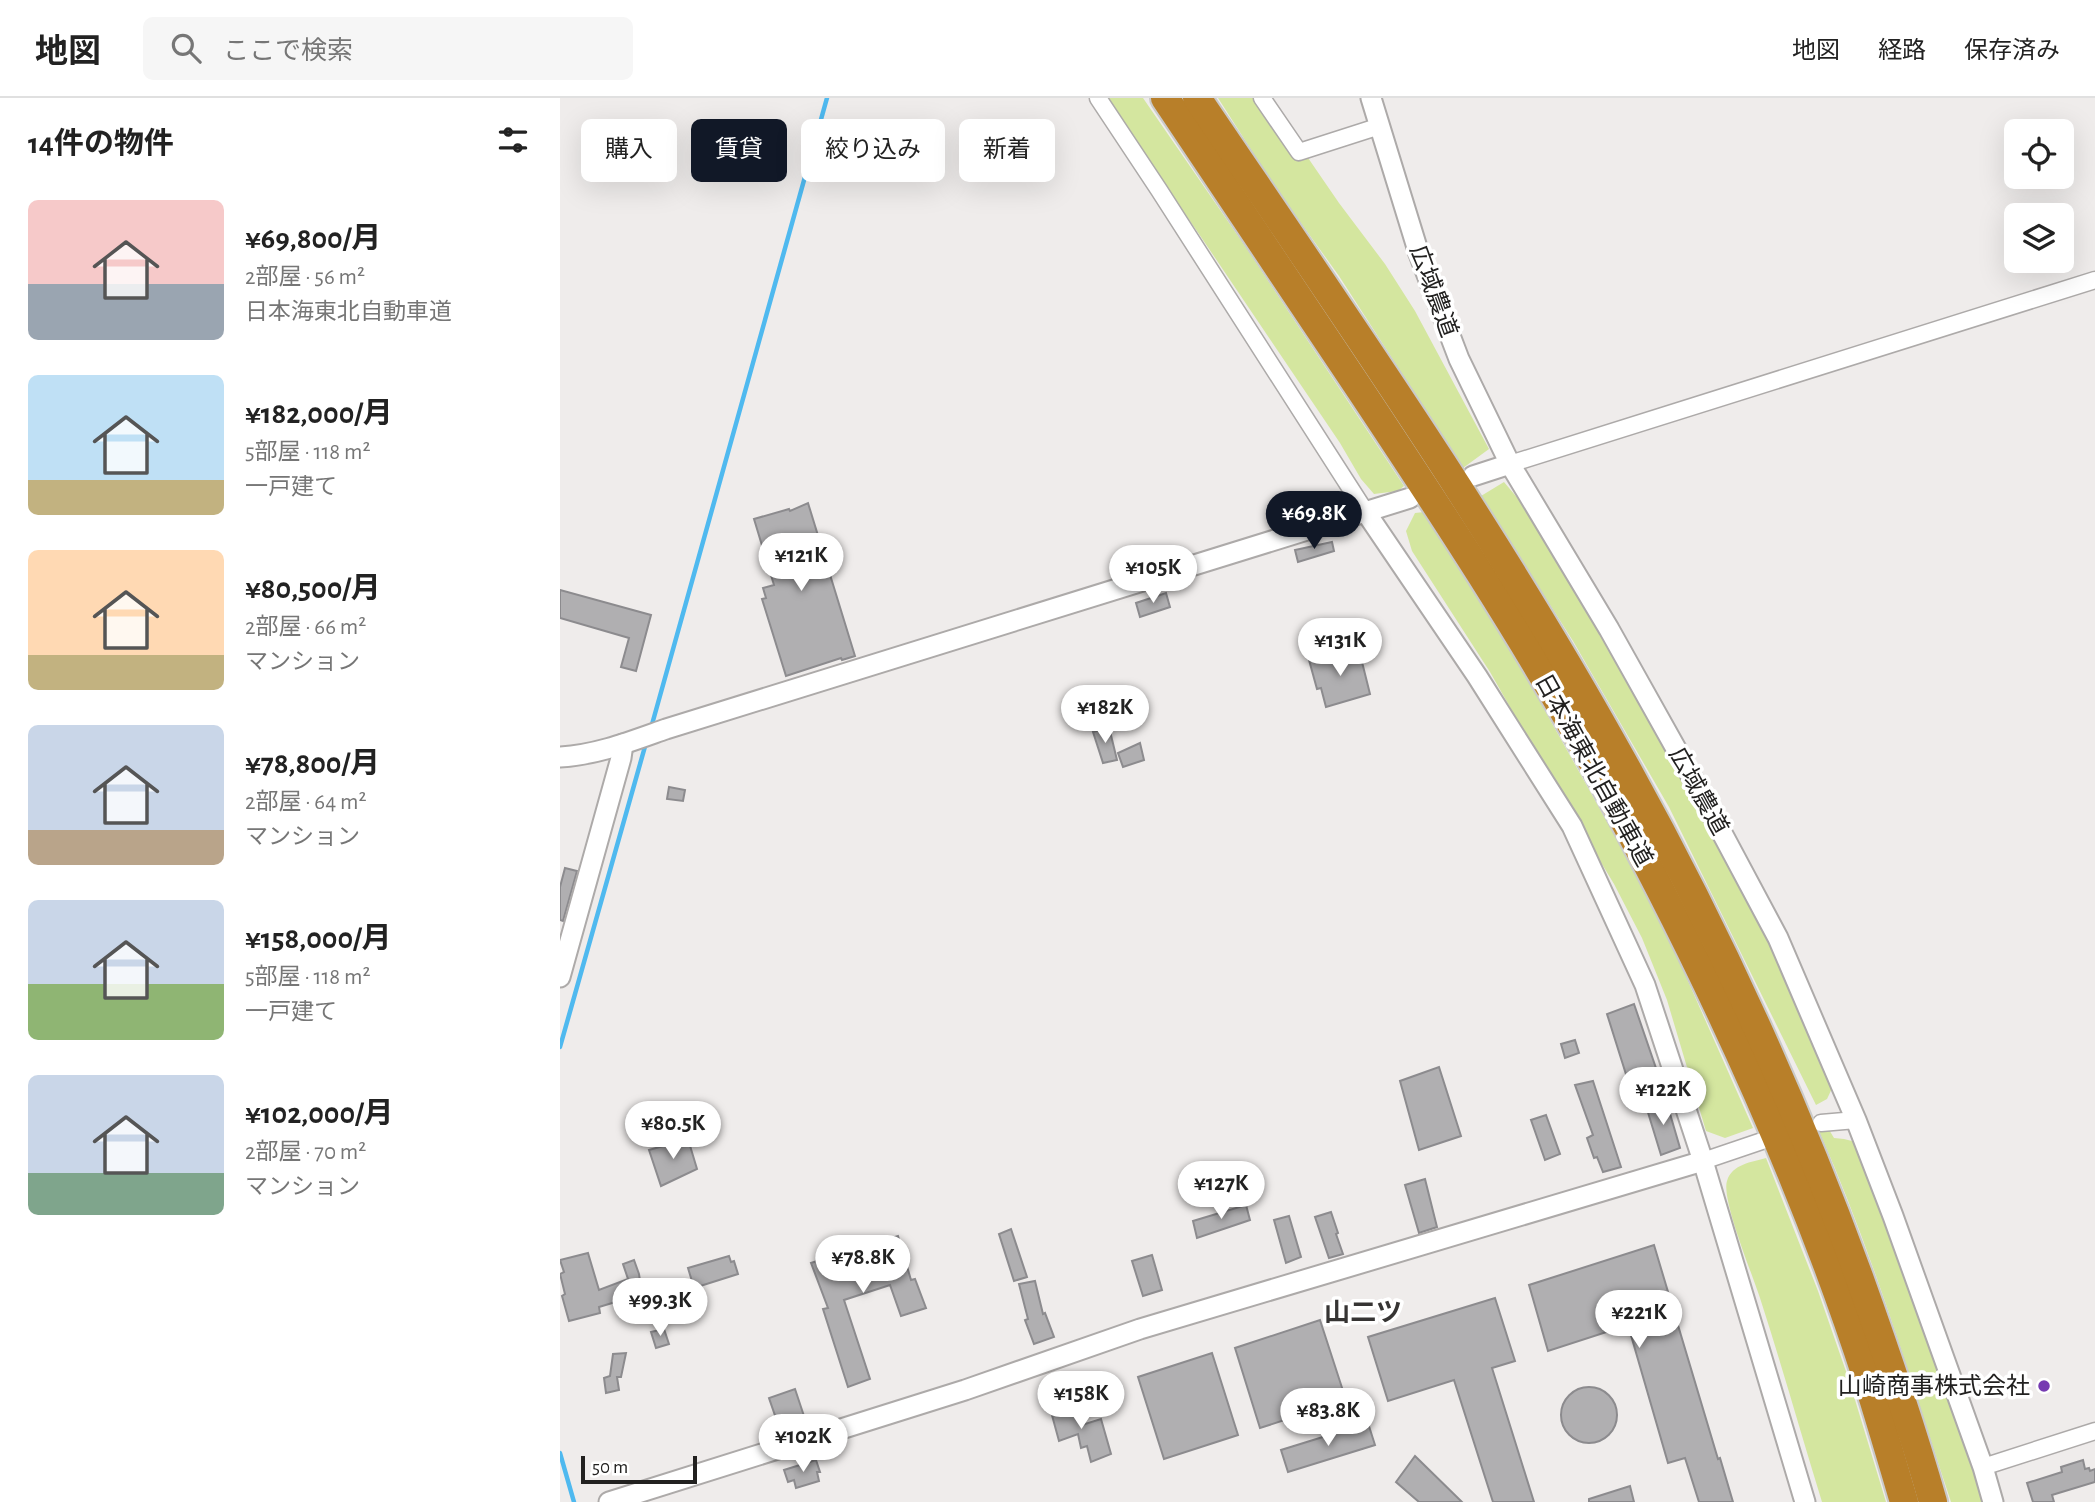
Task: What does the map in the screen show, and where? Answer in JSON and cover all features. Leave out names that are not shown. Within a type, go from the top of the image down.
[{"type":"highway","name":"日本海東北自動車道","points":[[1165,98],[1478,571],[1580,740],[1642,854],[1703,977],[1785,1161],[1862,1366],[1904,1502]]},
{"type":"highway","name":"日本海東北自動車道","points":[[1197,98],[1445,467],[1611,739],[1666,842],[1749,1010],[1797,1118],[1883,1344],[1933,1502]]},
{"type":"street","points":[[1098,98],[1572,825],[1645,985],[1703,1161],[1805,1502]]},
{"type":"street","points":[[1262,98],[1299,152],[1380,126]]},
{"type":"street","name":"広域農道","points":[[1371,98],[1438,307],[1459,359],[1510,464],[1628,663],[1778,938],[1856,1120],[1898,1228],[1993,1502]]},
{"type":"street","points":[[1473,476],[2095,280]]},
{"type":"street","points":[[560,757],[577,756],[630,742],[1410,498]]},
{"type":"street","points":[[560,977],[621,758],[630,742]]},
{"type":"street","points":[[1821,1123],[1856,1120]]},
{"type":"street","points":[[609,1502],[965,1390],[1140,1329],[1762,1141]]},
{"type":"street","points":[[1983,1467],[2095,1431]]},
{"type":"green space","points":[[1105,98],[1143,98],[1404,486],[1398,491],[1374,494],[1361,479],[1340,443]]},
{"type":"green space","points":[[1218,98],[1267,98],[1339,203],[1385,264],[1415,311],[1489,449],[1463,468],[1339,276],[1275,187]]},
{"type":"green space","points":[[1504,482],[1550,537],[1784,960],[1835,1082],[1827,1099],[1816,1105],[1669,807],[1573,641],[1481,496]]},
{"type":"green space","points":[[1424,512],[1516,659],[1657,911],[1753,1128],[1725,1138],[1706,1131],[1667,1000],[1642,938],[1614,884],[1490,672],[1412,551],[1406,531],[1415,513]]},
{"type":"green space","points":[[1828,1128],[1834,1138],[1860,1143],[1987,1502],[1951,1502],[1873,1268],[1819,1131]]},
{"type":"green space","points":[[1766,1158],[1818,1291],[1849,1380],[1886,1502],[1822,1502],[1733,1220],[1726,1190],[1727,1181],[1733,1171]]},
{"type":"building","points":[[808,503],[855,656],[786,676],[762,599],[766,598],[763,588],[774,585],[754,519],[789,509],[790,511]]},
{"type":"building","points":[[1332,542],[1334,551],[1298,562],[1295,550]]},
{"type":"building","points":[[560,590],[651,615],[636,671],[621,667],[629,638],[560,618]]},
{"type":"building","points":[[1166,593],[1170,607],[1140,617],[1136,603]]},
{"type":"building","points":[[1335,653],[1336,660],[1360,654],[1370,694],[1326,707],[1321,688],[1317,689],[1309,660]]},
{"type":"building","points":[[1109,727],[1117,760],[1103,763],[1093,732]]},
{"type":"building","points":[[1140,743],[1144,760],[1123,767],[1118,753]]},
{"type":"building","points":[[669,787],[685,790],[683,801],[667,799]]},
{"type":"building","points":[[565,868],[577,871],[563,921],[560,920],[560,887]]},
{"type":"building","points":[[1634,1004],[1659,1077],[1630,1087],[1607,1014]]},
{"type":"building","points":[[1575,1040],[1579,1053],[1565,1058],[1561,1044]]},
{"type":"building","points":[[1439,1067],[1461,1136],[1419,1150],[1400,1081]]},
{"type":"building","points":[[1593,1081],[1621,1167],[1603,1172],[1597,1157],[1594,1158],[1587,1138],[1593,1135],[1575,1085]]},
{"type":"building","points":[[1666,1100],[1680,1148],[1661,1155],[1646,1106]]},
{"type":"building","points":[[1546,1115],[1560,1154],[1545,1160],[1531,1120]]},
{"type":"building","points":[[688,1139],[697,1169],[661,1186],[649,1150]]},
{"type":"building","points":[[1425,1179],[1437,1227],[1419,1233],[1405,1185]]},
{"type":"building","points":[[1246,1205],[1250,1220],[1197,1238],[1193,1221]]},
{"type":"building","points":[[1331,1212],[1343,1254],[1329,1258],[1315,1217]]},
{"type":"building","points":[[1289,1216],[1301,1257],[1286,1263],[1274,1220]]},
{"type":"building","points":[[1011,1229],[1027,1277],[1014,1281],[999,1234]]},
{"type":"building","points":[[898,1236],[911,1280],[915,1279],[926,1308],[901,1316],[890,1285],[844,1300],[870,1379],[848,1387],[823,1309],[828,1308],[811,1263]]},
{"type":"building","points":[[1654,1245],[1733,1502],[1699,1502],[1685,1458],[1668,1463],[1628,1325],[1548,1351],[1529,1285]]},
{"type":"building","points":[[588,1253],[599,1290],[628,1279],[623,1264],[634,1260],[642,1294],[599,1307],[600,1313],[569,1321],[562,1296],[565,1294],[560,1274],[564,1272],[560,1260]]},
{"type":"building","points":[[1152,1255],[1162,1290],[1143,1296],[1132,1261]]},
{"type":"building","points":[[729,1256],[731,1262],[734,1261],[738,1274],[694,1288],[688,1268]]},
{"type":"building","points":[[1035,1281],[1043,1314],[1045,1313],[1054,1337],[1034,1344],[1025,1320],[1028,1319],[1019,1284]]},
{"type":"building","points":[[1495,1298],[1515,1361],[1492,1368],[1534,1502],[1493,1502],[1454,1380],[1388,1401],[1368,1337]]},
{"type":"building","points":[[1320,1320],[1346,1400],[1260,1428],[1235,1348]]},
{"type":"building","points":[[664,1329],[669,1344],[656,1348],[651,1332]]},
{"type":"building","points":[[626,1353],[621,1377],[617,1377],[619,1390],[606,1393],[604,1378],[610,1376],[613,1354]]},
{"type":"building","points":[[1212,1353],[1238,1435],[1164,1459],[1138,1377]]},
{"type":"building","points":[[1589,1387],[1600,1389],[1609,1395],[1615,1404],[1615,1426],[1609,1435],[1600,1441],[1589,1443],[1578,1441],[1569,1435],[1563,1426],[1561,1415],[1563,1404],[1569,1395],[1578,1389]]},
{"type":"building","points":[[795,1389],[806,1422],[780,1430],[769,1398]]},
{"type":"building","points":[[1062,1404],[1063,1410],[1077,1406],[1082,1425],[1101,1419],[1111,1454],[1091,1462],[1087,1446],[1081,1448],[1078,1434],[1059,1441],[1050,1408]]},
{"type":"building","points":[[1368,1423],[1375,1445],[1288,1472],[1281,1450]]},
{"type":"building","points":[[1415,1456],[1462,1502],[1419,1502],[1396,1482]]},
{"type":"building","points":[[816,1460],[820,1472],[817,1472],[819,1481],[796,1488],[794,1480],[788,1482],[784,1470]]},
{"type":"building","points":[[2083,1460],[2085,1469],[2095,1469],[2095,1482],[2052,1495],[2054,1502],[2033,1502],[2027,1483],[2062,1472],[2061,1467]]},
{"type":"building","points":[[1630,1486],[1634,1502],[1589,1502],[1589,1499]]},
{"type":"waterway","points":[[651,728],[827,98]]},
{"type":"waterway","points":[[560,1047],[646,743]]},
{"type":"waterway","points":[[560,1453],[574,1502]]},
{"type":"place","name":"山崎商事株式会社","points":[[2044,1386]]},
{"type":"district","name":"山二ツ","points":[[1363,1312]]}]
